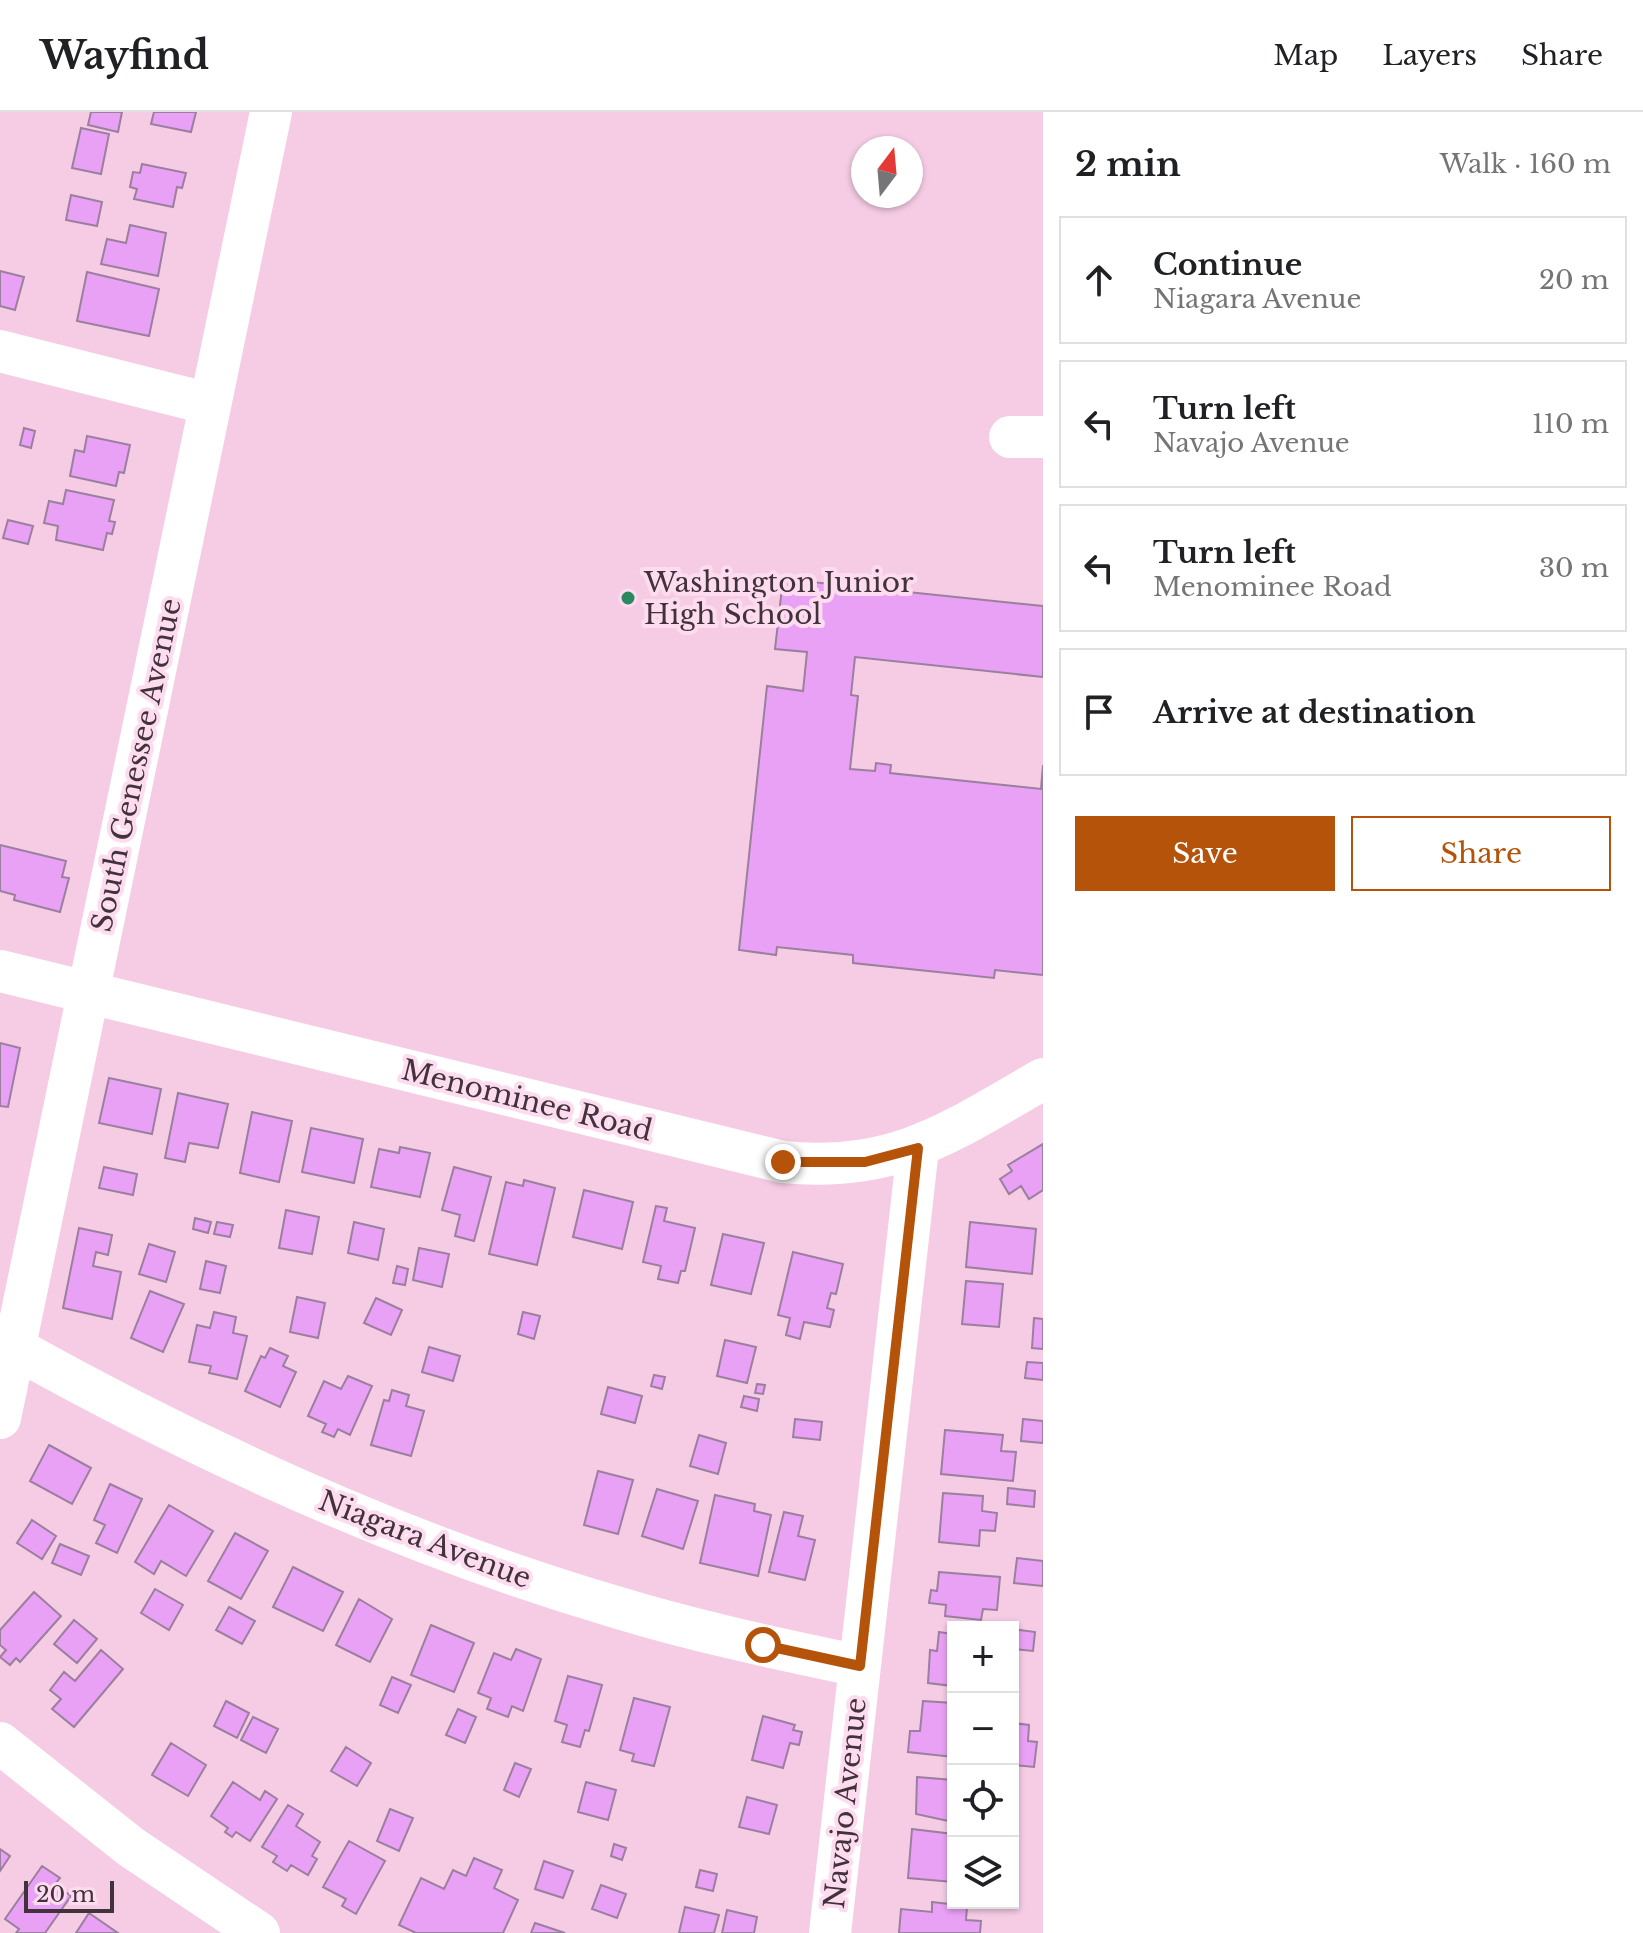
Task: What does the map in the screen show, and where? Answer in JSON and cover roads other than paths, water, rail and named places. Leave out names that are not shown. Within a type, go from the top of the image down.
[{"type":"street","name":"South Genessee Avenue","points":[[0,1418],[271,112]]},
{"type":"street","points":[[0,351],[210,404]]},
{"type":"street","name":"Menominee Road","points":[[0,971],[783,1162],[865,1162],[918,1148],[1043,1079]]},
{"type":"street","name":"Navajo Avenue","points":[[830,1933],[918,1148]]},
{"type":"street","name":"Niagara Avenue","points":[[15,1348],[177,1436],[318,1499],[465,1558],[645,1615],[860,1666]]},
{"type":"street","points":[[0,1743],[131,1847],[259,1933]]},
{"type":"place","name":"Washington Junior High School","points":[[628,598]]}]
